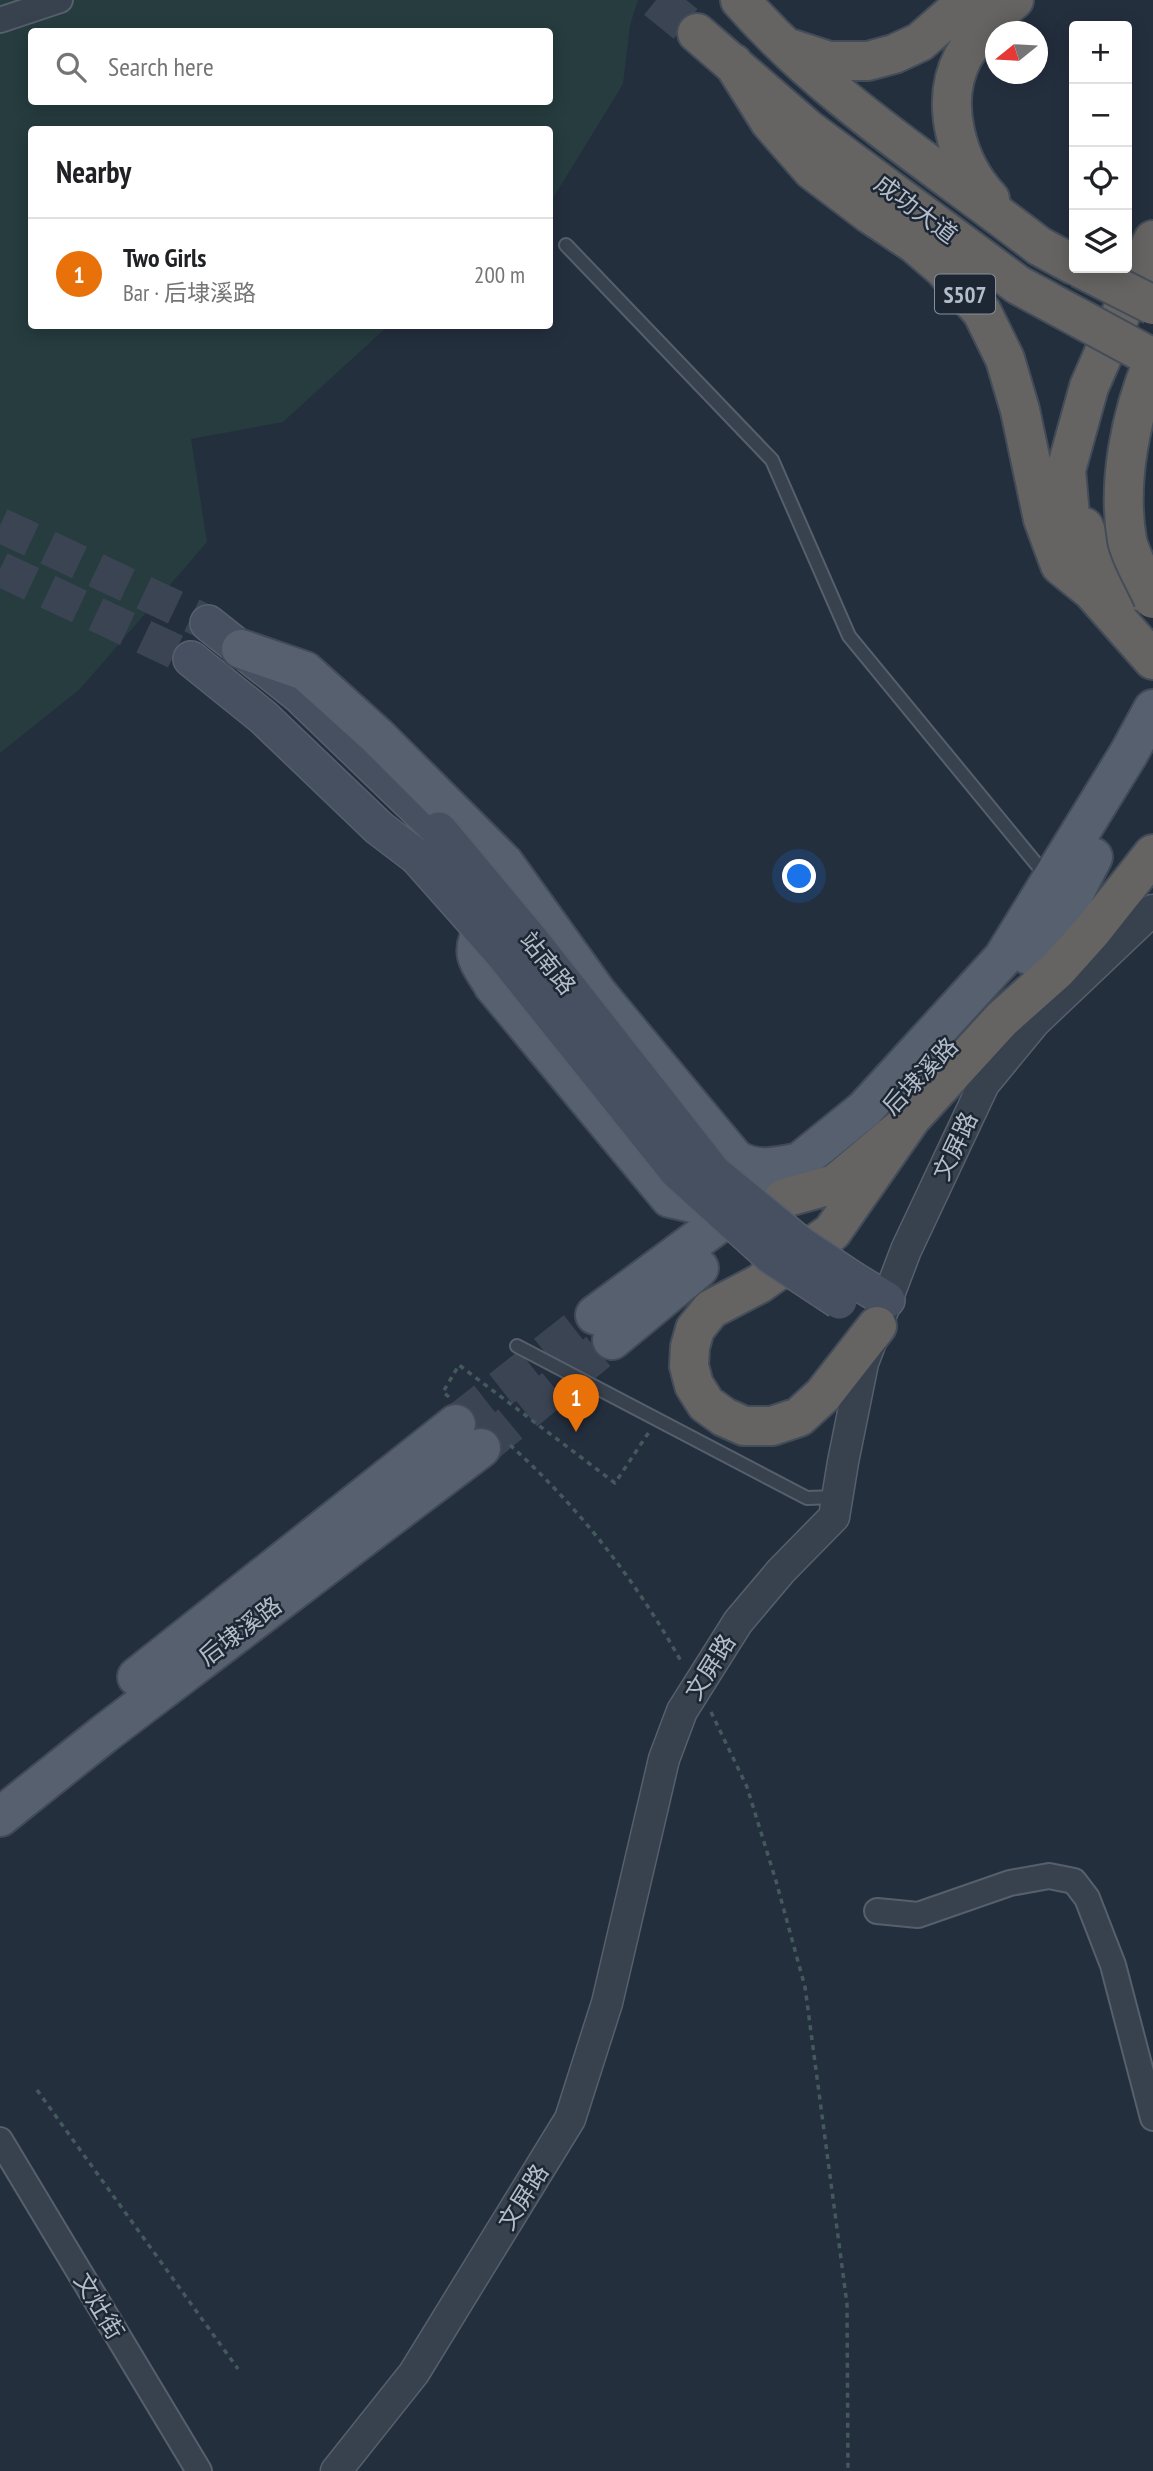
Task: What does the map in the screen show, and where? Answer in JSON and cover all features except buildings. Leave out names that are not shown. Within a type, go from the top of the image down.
[{"type":"highway","name":"成功大道","points":[[740,0],[782,46],[848,103],[1030,239],[1069,262]]},
{"type":"highway","points":[[782,46],[829,61],[868,61],[910,49],[968,0]]},
{"type":"highway","points":[[1014,0],[980,34],[962,58],[955,80],[952,115],[957,142],[985,194],[1030,239]]},
{"type":"highway","name":"成功大道","points":[[697,33],[809,130],[1018,285],[1153,359]]},
{"type":"highway","name":"S507","points":[[733,63],[770,122],[812,170],[915,244],[943,268],[982,312],[1004,359],[1020,410],[1043,519],[1060,565],[1092,591]]},
{"type":"highway","points":[[1153,240],[1089,387],[1066,470],[1071,528],[1082,568],[1092,591],[1153,660]]},
{"type":"highway","points":[[1090,273],[1153,305]]},
{"type":"highway","points":[[1153,278],[1097,405],[1077,467],[1077,510],[1096,557],[1129,589],[1153,596]]},
{"type":"highway","points":[[1153,359],[1142,388],[1126,464],[1125,508],[1128,542],[1153,596]]},
{"type":"highway","points":[[784,1198],[835,1184],[910,1120],[1002,1019],[1057,970],[1153,854]]},
{"type":"highway","points":[[882,1313],[823,1395],[799,1417],[772,1426],[744,1426],[724,1417],[706,1404],[694,1385],[689,1366],[690,1347],[695,1329],[711,1309],[759,1284],[832,1232],[910,1120]]},
{"type":"main road","name":"站南路","points":[[208,622],[299,695],[439,830],[534,944],[714,1173],[800,1244],[846,1291]]},
{"type":"main road","points":[[241,649],[305,671],[367,727],[504,863],[597,994],[735,1159],[749,1167],[774,1167],[800,1162],[864,1109],[1003,958],[1129,753],[1153,709]]},
{"type":"main road","name":"站南路","points":[[191,659],[263,717],[379,828],[417,857],[503,954],[677,1171],[771,1256],[846,1291],[882,1313]]},
{"type":"main road","name":"后埭溪路","points":[[800,1162],[603,1328],[784,1198],[913,1090],[1065,911],[1153,746]]},
{"type":"main road","points":[[565,948],[527,916],[514,914],[499,918],[486,928],[478,943],[477,956],[493,985],[670,1198],[719,1209]]},
{"type":"main road","name":"后埭溪路","points":[[0,1785],[474,1429]]},
{"type":"main road","name":"后埭溪路","points":[[0,1817],[474,1429]]},
{"type":"street","points":[[0,20],[60,0]]},
{"type":"street","name":"文屏路","points":[[336,2471],[414,2373],[570,2119],[607,2003],[664,1759],[682,1711],[738,1622],[781,1571],[834,1517],[863,1363],[906,1250],[984,1084],[1035,1022],[1153,911]]},
{"type":"street","points":[[877,1911],[918,1915],[1010,1883],[1049,1875],[1074,1881],[1087,1898],[1113,1965],[1153,2118]]},
{"type":"street","name":"文灶街","points":[[0,2140],[199,2471]]},
{"type":"lane","points":[[566,245],[772,460],[849,636],[1050,881]]},
{"type":"lane","points":[[517,1346],[807,1498],[837,1497]]},
{"type":"path","points":[[658,1419],[615,1483],[459,1365],[443,1392],[474,1429],[549,1480],[615,1559],[660,1623],[713,1716],[747,1787],[805,1987],[847,2304],[848,2471]]},
{"type":"path","points":[[37,2090],[238,2369]]},
{"type":"green space","points":[[0,0],[638,0],[630,25],[623,84],[553,198],[553,126],[28,126],[28,329],[385,329],[283,422],[191,439],[207,542],[80,689],[0,753]]},
{"type":"tunnel","points":[[656,0],[697,33]]},
{"type":"tunnel","points":[[0,525],[208,623]]},
{"type":"tunnel","points":[[0,569],[191,659]]},
{"type":"tunnel","points":[[456,1424],[595,1315]]},
{"type":"tunnel","points":[[481,1448],[612,1340]]},
{"type":"place","name":"Two Girls","points":[[576,1432]]}]
